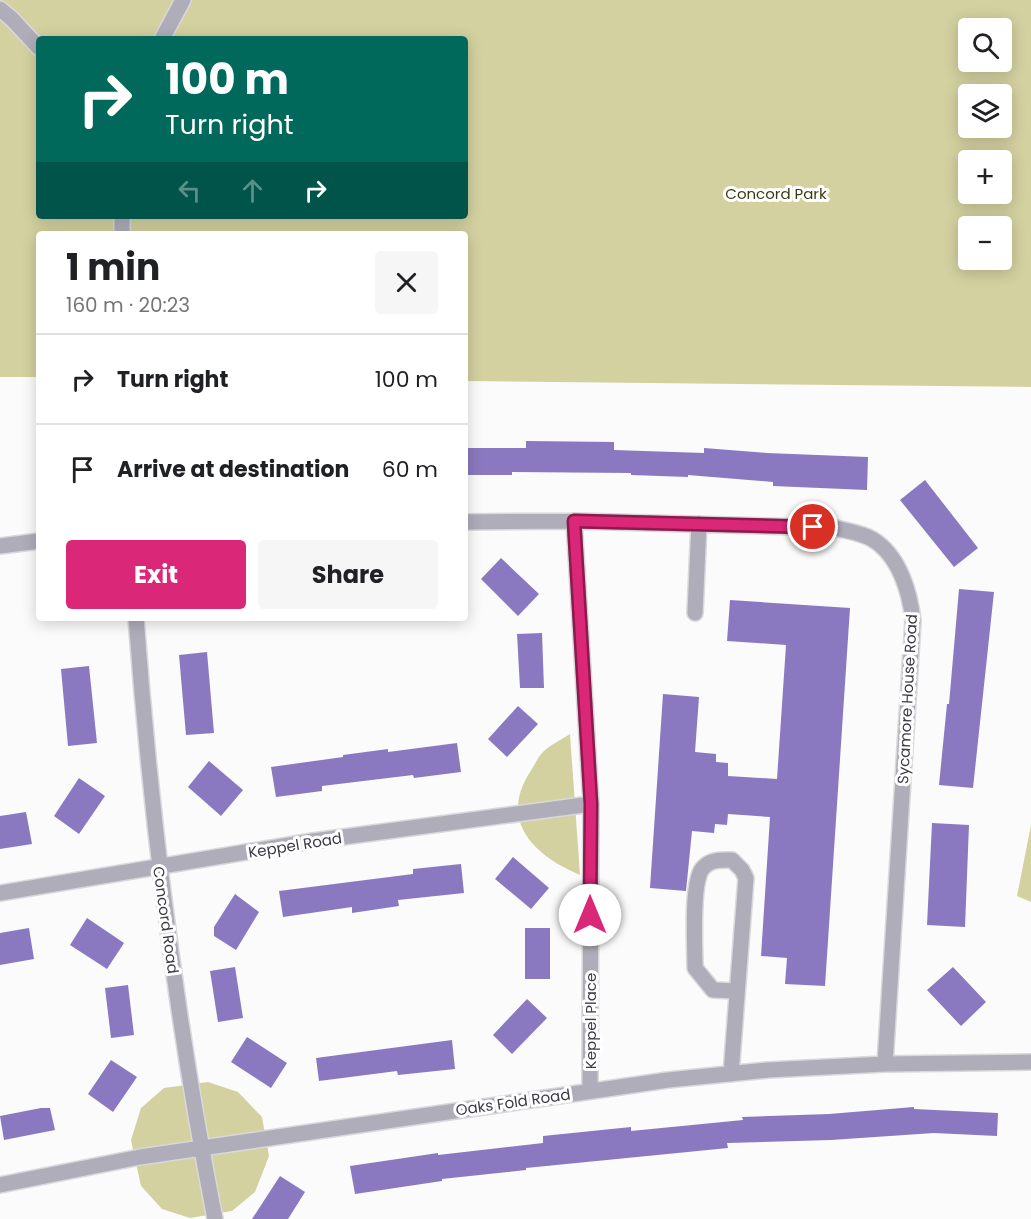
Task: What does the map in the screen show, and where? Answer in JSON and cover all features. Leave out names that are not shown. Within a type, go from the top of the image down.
[{"type":"street","points":[[164,36],[183,0]]},
{"type":"street","points":[[0,9],[36,45]]},
{"type":"street","name":"Sycamore House Road","points":[[468,522],[574,521],[836,528],[872,539],[886,550],[905,583],[913,621],[885,1064]]},
{"type":"street","name":"Keppel Place","points":[[574,521],[591,804],[590,1090]]},
{"type":"street","points":[[695,612],[699,524]]},
{"type":"street","points":[[0,546],[36,541]]},
{"type":"street","name":"Concord Road","points":[[136,621],[159,867],[177,1005],[215,1219]]},
{"type":"street","name":"Keppel Road","points":[[0,893],[313,842],[591,804]]},
{"type":"street","points":[[731,1074],[746,878],[732,860],[716,859],[702,869],[696,888],[695,968],[713,990],[737,992]]},
{"type":"street","name":"Oaks Fold Road","points":[[0,1185],[140,1157],[590,1090],[731,1074],[885,1064],[1031,1062]]},
{"type":"green space","name":"Concord Park","points":[[0,0],[1031,0],[1031,387],[468,381],[468,231],[36,231],[36,377],[0,377]]},
{"type":"green space","points":[[570,734],[580,875],[549,858],[536,847],[526,835],[520,822],[518,807],[521,790],[539,756]]},
{"type":"green space","points":[[1031,825],[1031,902],[1017,896]]},
{"type":"green space","points":[[208,1082],[238,1092],[262,1117],[269,1156],[255,1192],[232,1211],[190,1218],[162,1209],[141,1186],[131,1140],[141,1108],[164,1088]]},
{"type":"building","points":[[526,441],[614,442],[614,450],[704,453],[704,448],[868,457],[867,490],[773,486],[773,482],[688,475],[688,477],[631,475],[631,473],[512,472],[512,475],[468,475],[468,448],[526,448]]},
{"type":"building","points":[[925,480],[978,548],[954,567],[900,500]]},
{"type":"building","points":[[501,558],[539,594],[518,616],[481,579]]},
{"type":"building","points":[[959,589],[994,592],[973,788],[939,785]]},
{"type":"building","points":[[730,600],[850,608],[825,986],[785,984],[787,958],[761,956],[770,817],[728,814],[727,825],[715,824],[714,833],[692,831],[686,891],[650,888],[663,694],[699,697],[695,752],[716,754],[716,762],[728,763],[728,776],[777,779],[786,645],[727,641]]},
{"type":"building","points":[[542,633],[544,688],[520,688],[517,634]]},
{"type":"building","points":[[207,652],[214,733],[186,735],[179,655]]},
{"type":"building","points":[[89,666],[97,743],[68,746],[61,669]]},
{"type":"building","points":[[518,706],[538,724],[507,757],[488,739]]},
{"type":"building","points":[[457,743],[461,772],[414,778],[413,775],[322,786],[322,791],[276,797],[271,767],[388,749],[388,752]]},
{"type":"building","points":[[209,761],[243,790],[221,816],[188,787]]},
{"type":"building","points":[[79,778],[105,796],[79,834],[54,816]]},
{"type":"building","points":[[26,812],[32,844],[0,849],[0,816]]},
{"type":"building","points":[[932,823],[969,825],[965,927],[927,925]]},
{"type":"building","points":[[513,857],[549,888],[531,909],[495,879]]},
{"type":"building","points":[[461,864],[464,893],[398,900],[399,906],[352,913],[352,907],[283,917],[279,891],[413,874],[413,869]]},
{"type":"building","points":[[235,894],[259,912],[236,950],[214,936],[214,927]]},
{"type":"building","points":[[87,918],[124,943],[107,969],[70,945]]},
{"type":"building","points":[[29,928],[34,959],[0,965],[0,933]]},
{"type":"building","points":[[525,928],[550,928],[550,979],[525,979]]},
{"type":"building","points":[[235,967],[243,1018],[218,1022],[210,971]]},
{"type":"building","points":[[953,967],[986,1002],[961,1026],[927,990]]},
{"type":"building","points":[[128,985],[134,1035],[111,1038],[105,988]]},
{"type":"building","points":[[527,999],[547,1018],[512,1054],[493,1035]]},
{"type":"building","points":[[247,1037],[287,1063],[271,1088],[231,1062]]},
{"type":"building","points":[[452,1040],[455,1069],[398,1075],[397,1071],[319,1081],[316,1058]]},
{"type":"building","points":[[111,1060],[137,1077],[113,1112],[88,1094]]},
{"type":"building","points":[[914,1107],[914,1109],[998,1113],[997,1136],[934,1133],[831,1140],[727,1143],[728,1148],[526,1168],[526,1170],[442,1179],[442,1181],[355,1194],[350,1166],[438,1153],[438,1155],[543,1143],[543,1136],[631,1127],[631,1131],[743,1120],[742,1117],[829,1114]]},
{"type":"building","points":[[50,1108],[55,1130],[4,1140],[0,1116]]},
{"type":"building","points":[[280,1176],[305,1192],[288,1219],[252,1219]]},
{"type":"route","points":[[590,915],[591,804],[574,521],[813,527]]}]
